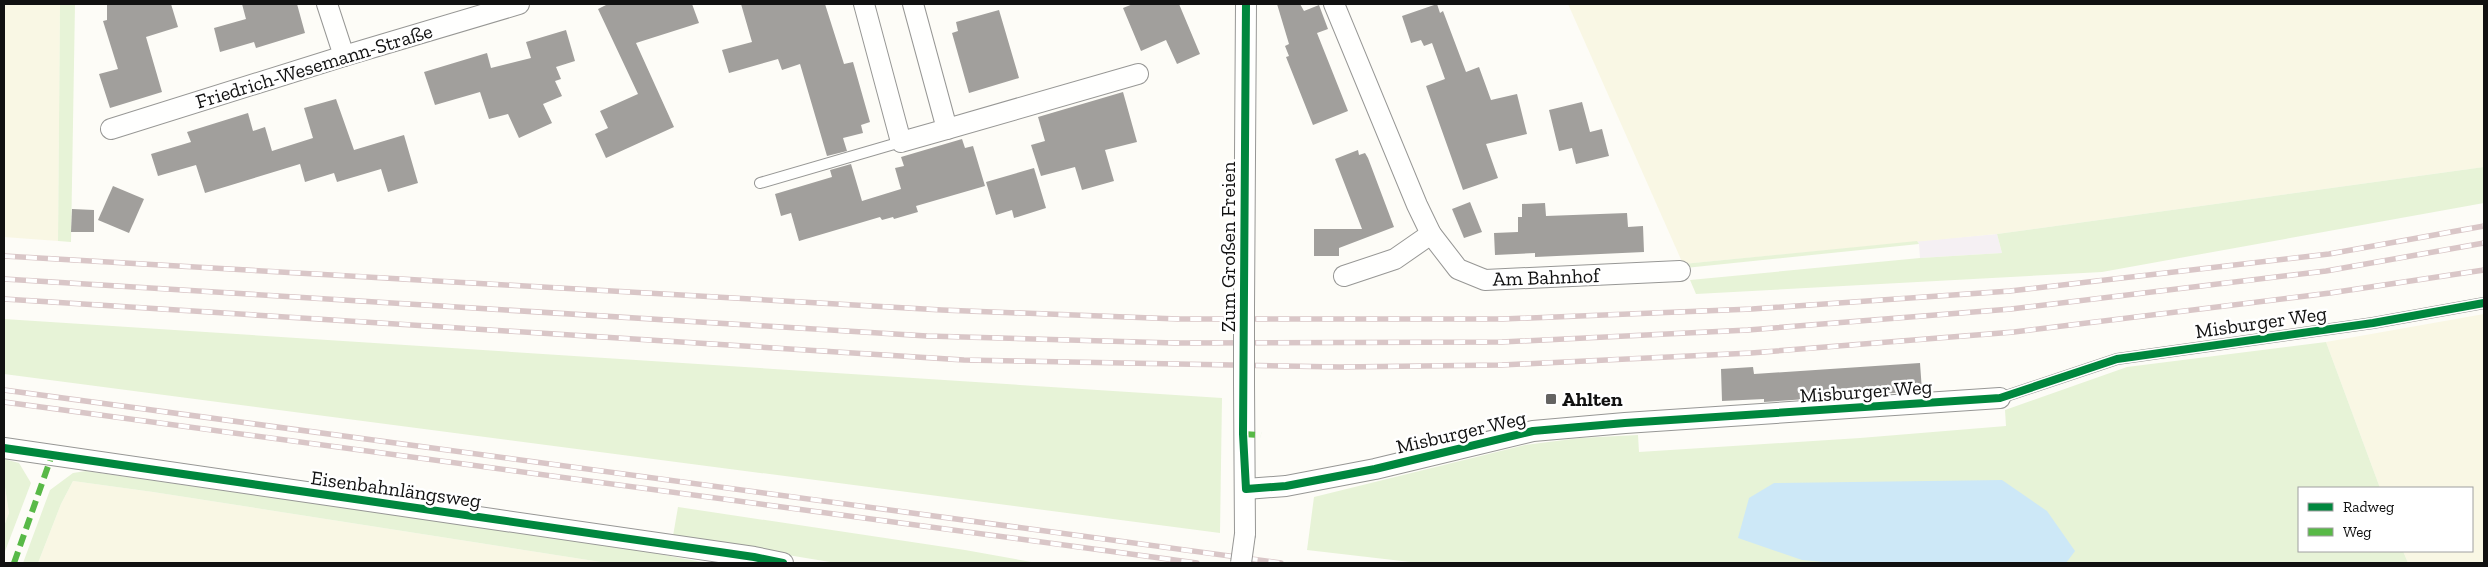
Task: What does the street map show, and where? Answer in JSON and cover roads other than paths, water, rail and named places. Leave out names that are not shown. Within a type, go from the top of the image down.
[{"type":"street","points":[[327,4],[344,56]]},
{"type":"street","name":"Friedrich-Wesemann-Straße","points":[[111,129],[344,56],[519,4]]},
{"type":"street","points":[[864,4],[901,142],[1138,74]]},
{"type":"street","points":[[913,4],[947,129]]},
{"type":"street","name":"Zum Großen Freien","points":[[1241,563],[1245,534],[1246,490],[1244,308],[1246,4]]},
{"type":"street","name":"Am Bahnhof","points":[[1334,4],[1431,234],[1458,269],[1485,280],[1680,271]]},
{"type":"street","points":[[1344,276],[1395,259],[1431,234]]},
{"type":"street","name":"Misburger Weg","points":[[1246,490],[1286,486],[1375,469],[1533,432],[1625,423],[2000,398]]},
{"type":"street","name":"Eisenbahnlängsweg","points":[[4,448],[754,556],[783,563]]},
{"type":"lane","points":[[760,184],[901,142]]},
{"type":"lane","name":"Misburger Weg","points":[[2000,398],[2117,359],[2373,323],[2484,303]]},
{"type":"water","points":[[2002,480],[2047,511],[2075,551],[2066,563],[1835,563],[1802,560],[1738,538],[1749,498],[1774,483]]},
{"type":"railway","points":[[4,256],[942,310],[1178,319],[1503,319],[1752,309],[2010,291],[2329,254],[2484,226]]},
{"type":"railway","points":[[4,279],[927,336],[1175,343],[1502,342],[1748,330],[2011,309],[2326,271],[2484,243]]},
{"type":"railway","points":[[4,299],[964,360],[1340,367],[1502,365],[1751,353],[2014,332],[2330,293],[2484,270]]},
{"type":"railway","points":[[4,390],[1281,563]]},
{"type":"railway","points":[[4,402],[1197,563]]},
{"type":"place","name":"Ahlten","points":[[1551,399]]}]
